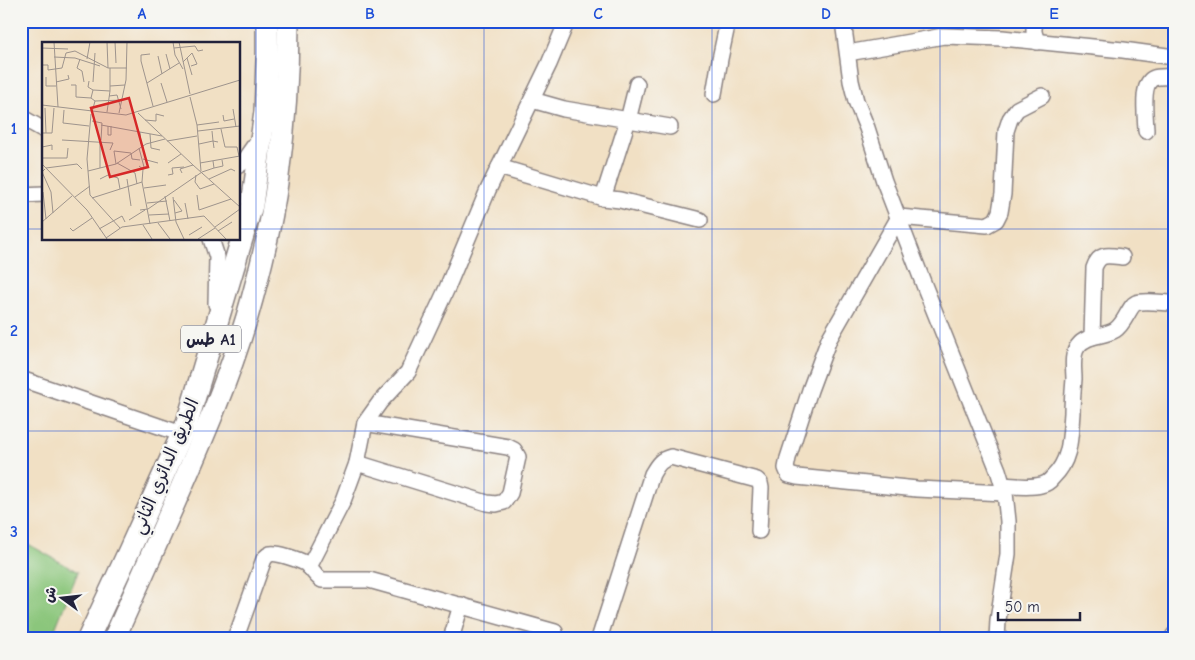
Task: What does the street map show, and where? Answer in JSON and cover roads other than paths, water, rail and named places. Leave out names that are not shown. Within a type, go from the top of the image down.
[{"type":"highway","name":"الطريق الدائري الثاني","points":[[88,639],[187,423],[252,205],[265,103],[267,21]]},
{"type":"highway","name":"الطريق الدائري الثاني","points":[[114,639],[204,436],[247,317],[259,272],[278,176],[288,61],[288,21]]},
{"type":"street","points":[[309,567],[344,501],[357,463],[365,423],[380,402],[408,372],[447,288],[488,190],[549,64],[567,21]]},
{"type":"street","points":[[714,94],[728,21]]},
{"type":"street","points":[[843,21],[851,81],[856,101],[884,181],[1004,489],[1008,521],[1008,554],[997,639]]},
{"type":"street","points":[[1034,21],[1034,32],[1037,42]]},
{"type":"street","points":[[848,53],[944,36],[1002,38],[1174,57]]},
{"type":"street","points":[[1146,131],[1145,91],[1148,83],[1154,78],[1174,78]]},
{"type":"street","points":[[603,198],[628,120],[637,84]]},
{"type":"street","points":[[899,217],[988,225],[996,220],[1000,212],[1003,194],[1006,131],[1010,119],[1017,108],[1042,96]]},
{"type":"street","points":[[532,100],[564,109],[670,127]]},
{"type":"street","points":[[21,111],[42,122]]},
{"type":"street","points":[[21,117],[42,129]]},
{"type":"street","points":[[240,164],[262,134]]},
{"type":"street","points":[[499,167],[603,198],[620,200],[700,220]]},
{"type":"street","points":[[21,194],[42,194]]},
{"type":"street","points":[[899,217],[829,340],[810,390],[788,458],[786,468],[790,475],[917,489],[1004,489],[1043,485],[1050,481],[1064,464],[1070,446],[1074,355],[1076,348],[1081,342],[1112,332],[1120,327],[1136,303],[1174,303]]},
{"type":"street","points":[[211,240],[217,257],[217,296],[212,336]]},
{"type":"street","points":[[1092,337],[1094,268],[1101,257],[1108,255],[1122,257]]},
{"type":"street","points":[[21,379],[182,434]]},
{"type":"street","points":[[357,463],[487,503],[496,504],[504,502],[510,493],[518,457],[514,450],[508,447],[365,423]]},
{"type":"street","points":[[599,639],[652,474],[663,460],[671,458],[757,480],[761,488],[759,531]]},
{"type":"street","points":[[234,639],[264,559],[268,555],[273,554],[304,563],[316,577],[322,580],[369,580],[555,632]]},
{"type":"street","points":[[451,639],[461,606]]},
{"type":"street","points":[[1172,639],[1174,635]]}]
